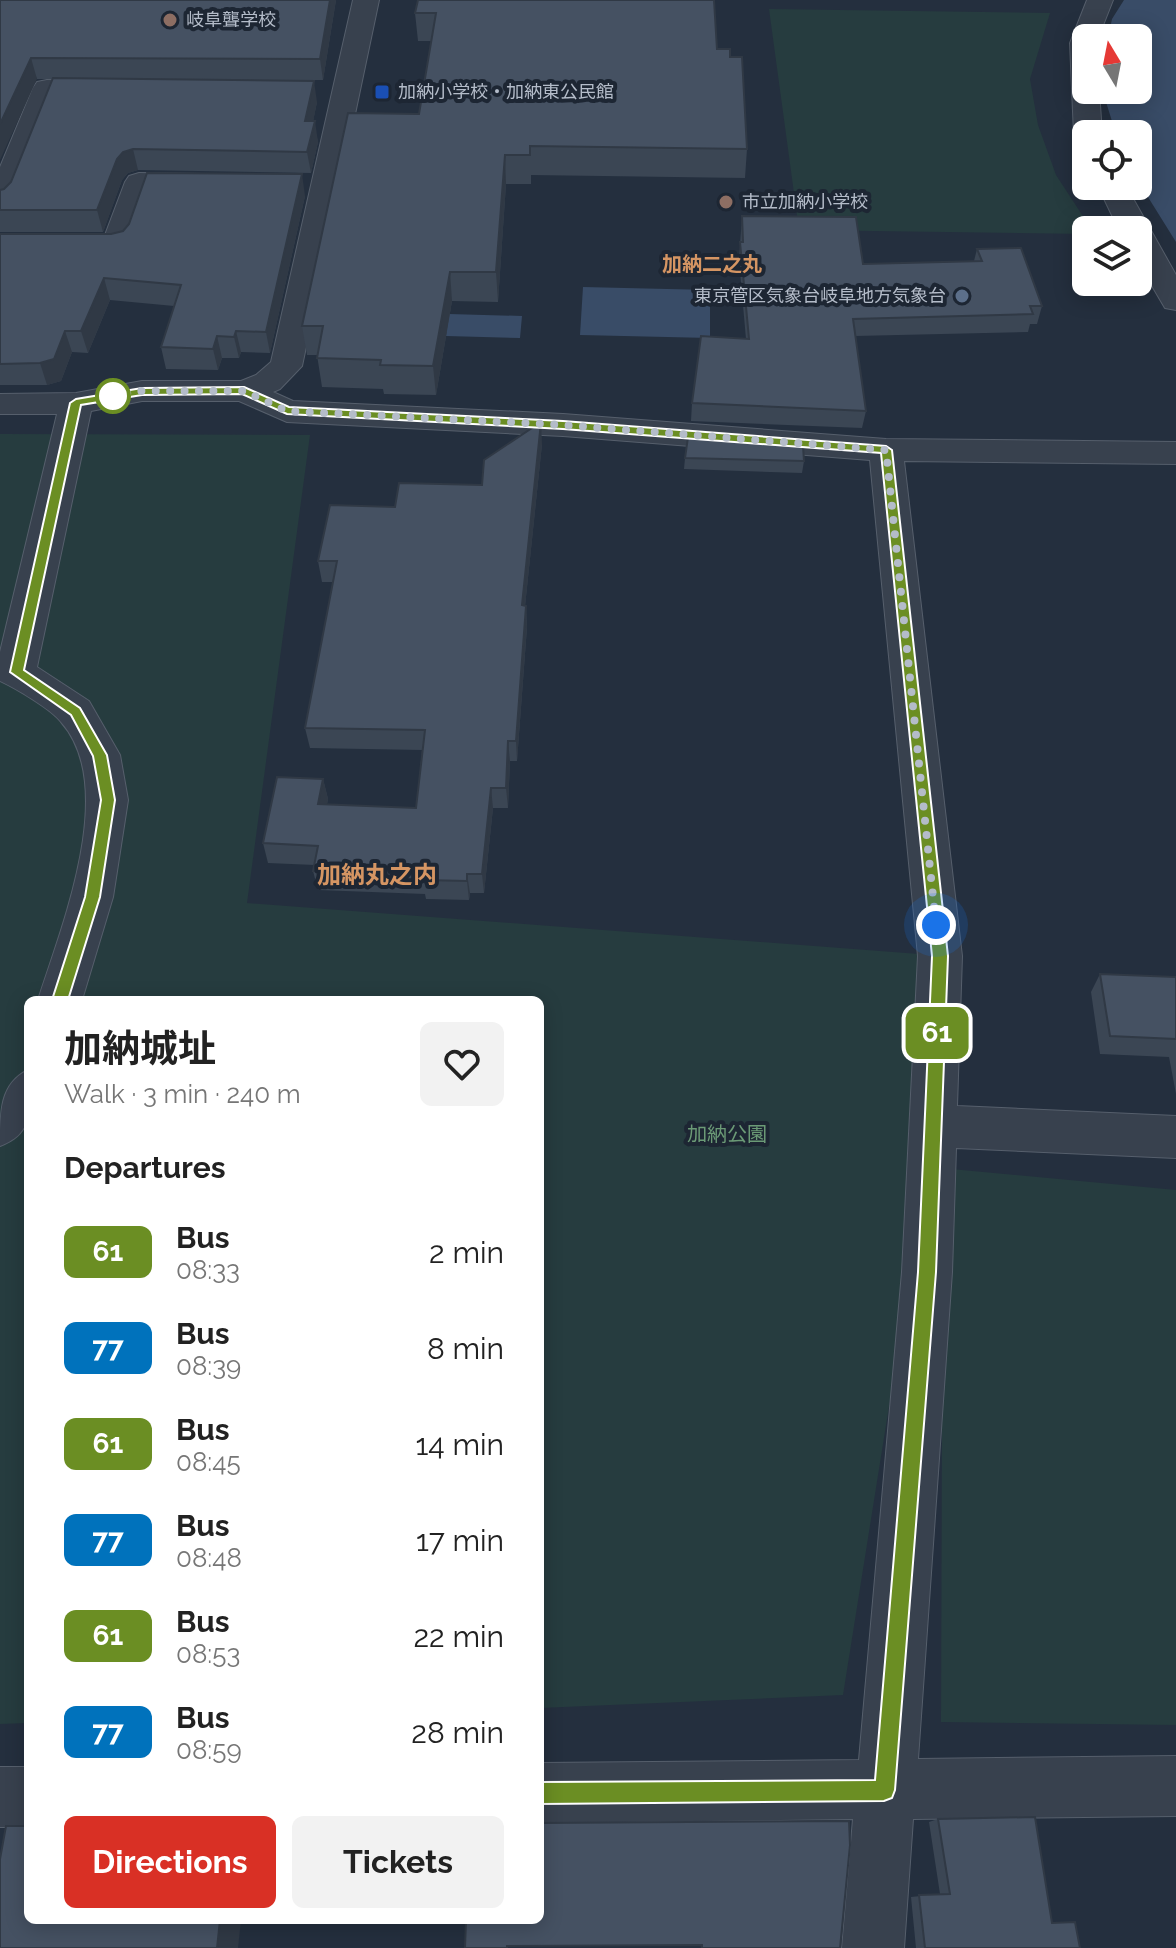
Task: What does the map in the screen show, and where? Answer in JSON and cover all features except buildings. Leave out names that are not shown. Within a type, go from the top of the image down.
[{"type":"street","points":[[0,404],[76,403],[142,391],[244,391],[268,382],[286,366],[366,0]]},
{"type":"street","points":[[1087,120],[1083,43],[1100,0]]},
{"type":"street","points":[[0,202],[47,88],[141,89]]},
{"type":"street","points":[[314,91],[345,91]]},
{"type":"street","points":[[0,244],[117,244],[139,182],[232,184]]},
{"type":"street","points":[[294,185],[325,185]]},
{"type":"street","points":[[1152,260],[1176,301]]},
{"type":"street","points":[[244,391],[287,411],[563,425],[886,450],[1176,453]]},
{"type":"street","points":[[61,996],[92,897],[108,800],[100,755],[75,711],[8,669],[76,403]]},
{"type":"street","points":[[873,1948],[927,1272],[940,956],[886,450]]},
{"type":"street","points":[[0,1125],[24,1095]]},
{"type":"street","points":[[933,1126],[1176,1137]]},
{"type":"street","points":[[544,1793],[1176,1786]]},
{"type":"street","points":[[0,1797],[24,1797]]},
{"type":"green space","points":[[769,9],[1050,13],[1030,79],[1038,125],[1056,175],[1083,216],[1072,216],[1072,234],[799,230]]},
{"type":"green space","name":"加納公園","points":[[0,434],[310,435],[247,903],[919,954],[908,1287],[843,1695],[544,1708],[544,996],[24,996],[24,1723],[0,1724]]},
{"type":"green space","points":[[951,1169],[1176,1190],[1176,1725],[941,1722],[942,1425]]},
{"type":"water","points":[[1124,0],[1176,0],[1176,242],[1150,200],[1152,120],[1112,120],[1107,104],[1152,104],[1152,24],[1111,24]]},
{"type":"water","points":[[583,287],[710,290],[710,338],[580,335]]},
{"type":"water","points":[[449,314],[522,316],[520,338],[446,336]]},
{"type":"bus line","name":"61","points":[[61,996],[92,897],[108,800],[100,755],[75,711],[17,672],[76,403],[142,391],[244,391],[287,411],[563,425],[886,450],[940,956],[927,1272],[884,1790],[544,1793]]},
{"type":"place","name":"岐阜聾学校","points":[[170,20]]},
{"type":"place","name":"加納小学校・加納東公民館","points":[[382,92]]},
{"type":"place","name":"市立加納小学校","points":[[726,202]]},
{"type":"place","name":"東京管区気象台岐阜地方気象台","points":[[962,296]]},
{"type":"district","name":"加納二之丸","points":[[712,264]]},
{"type":"district","name":"加納丸之内","points":[[377,875]]},
{"type":"route","points":[[113,396],[142,391],[244,391],[287,411],[563,425],[886,450],[936,925]]}]
